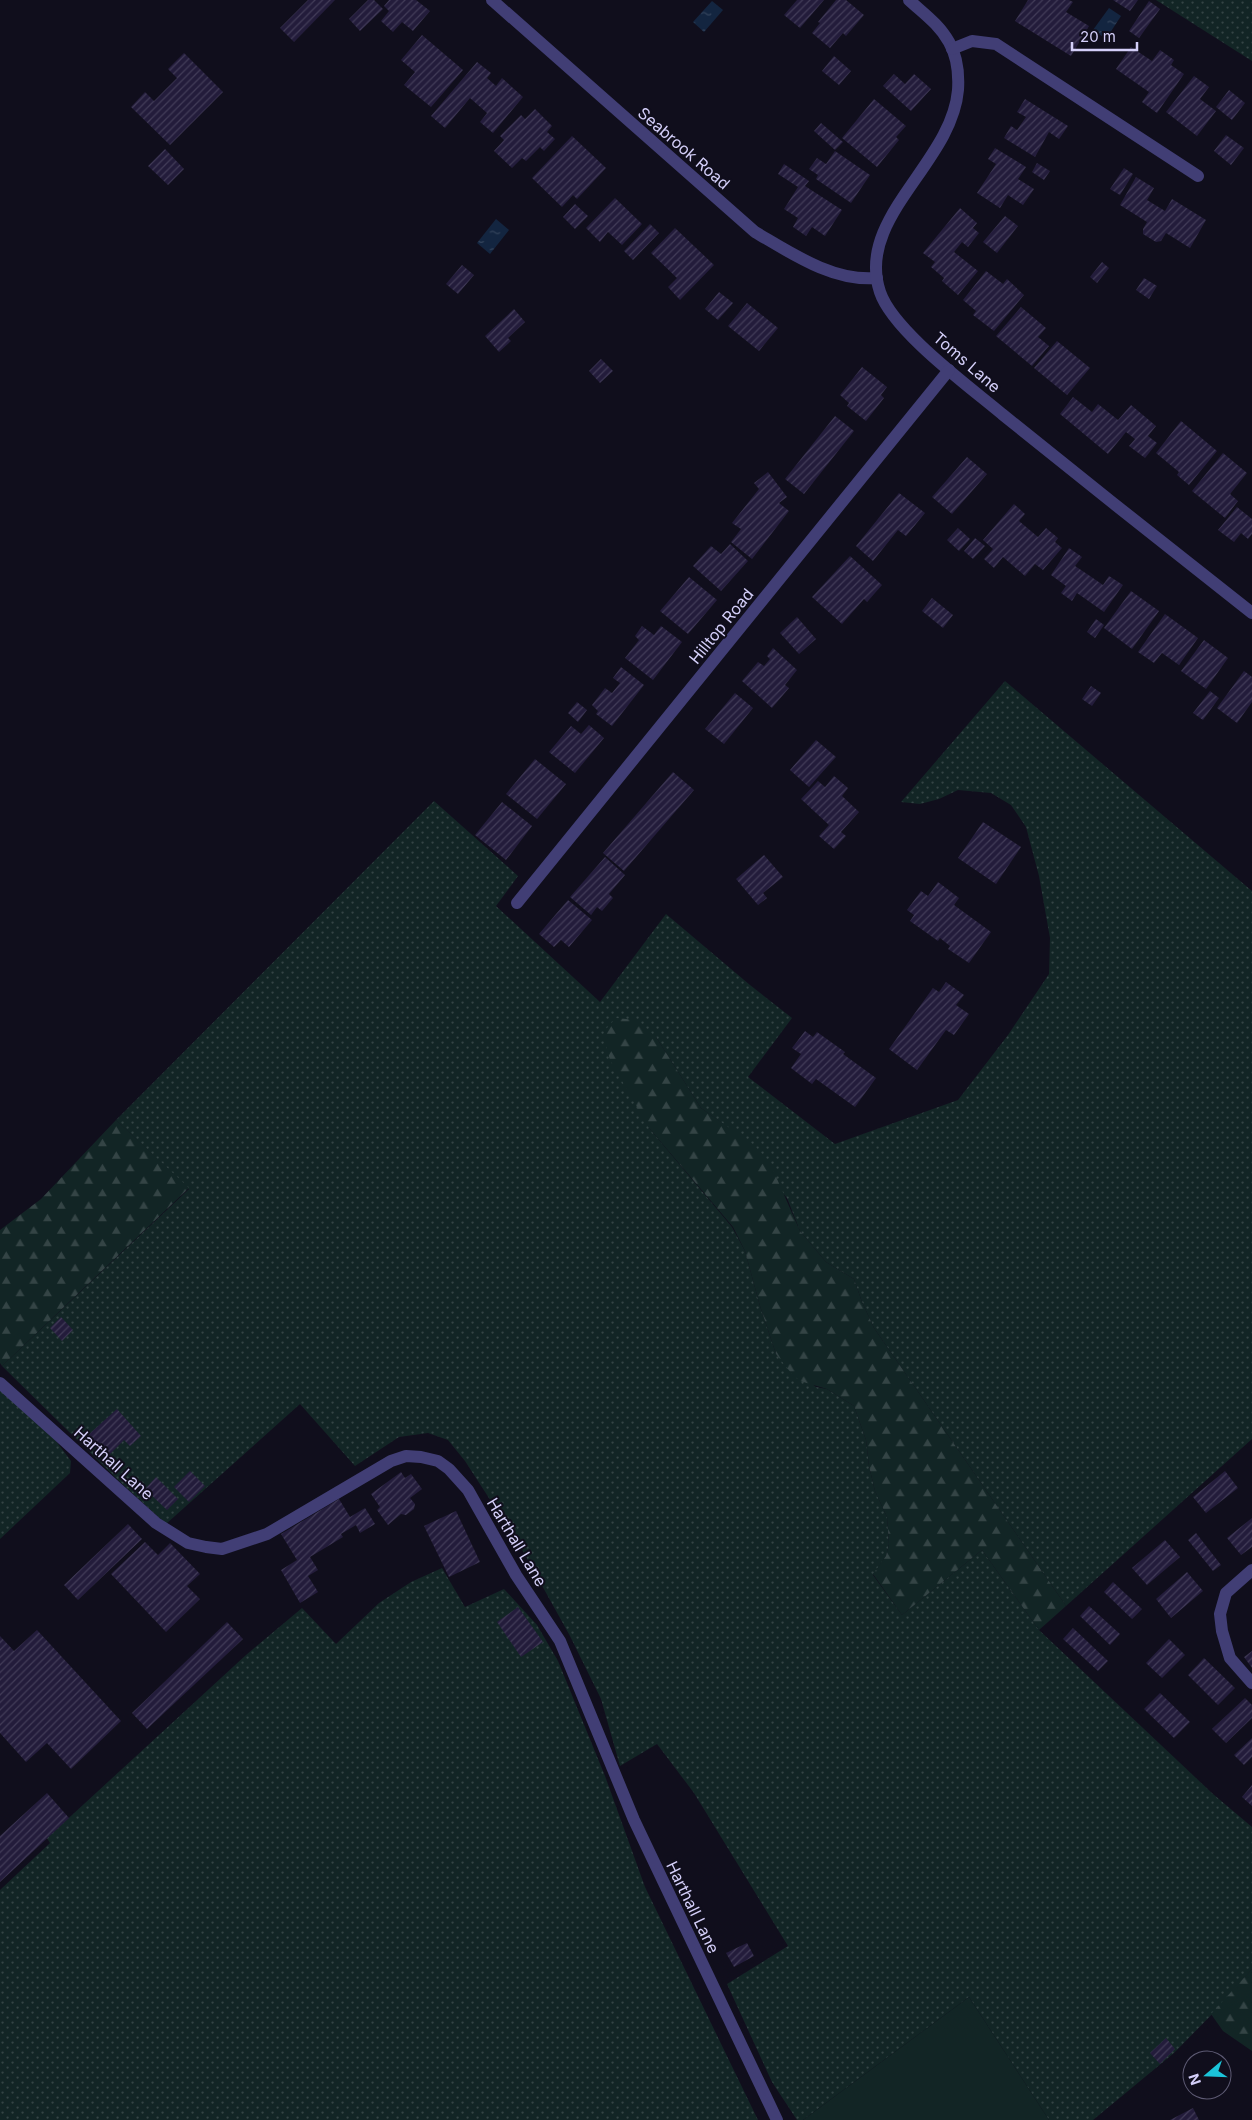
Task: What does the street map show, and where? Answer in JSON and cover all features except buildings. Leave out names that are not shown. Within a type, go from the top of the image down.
[{"type":"street","name":"Seabrook Road","points":[[492,0],[755,232],[789,252],[840,275],[860,279],[877,278]]},
{"type":"street","name":"Toms Lane","points":[[909,0],[936,23],[952,49],[958,68],[958,82],[953,115],[934,154],[886,225],[876,254],[877,278],[885,305],[894,317],[949,370],[1099,493],[1252,613]]},
{"type":"street","points":[[952,49],[972,42],[982,41],[996,44],[1198,176]]},
{"type":"street","name":"Hilltop Road","points":[[517,903],[949,370]]},
{"type":"street","name":"Harthall Lane","points":[[0,1383],[156,1523],[188,1543],[206,1547],[222,1548],[267,1534],[391,1461],[406,1456],[438,1461],[449,1468],[468,1490],[516,1575],[560,1641],[634,1820],[777,2120]]},
{"type":"street","points":[[1252,1570],[1226,1593],[1220,1614],[1222,1631],[1230,1658],[1252,1683]]},
{"type":"green space","points":[[1156,0],[1252,0],[1252,61]]},
{"type":"green space","points":[[1005,681],[1252,891],[1252,1439],[1066,1606],[874,1328],[854,1279],[826,1262],[800,1231],[787,1198],[722,1123],[701,1108],[656,1037],[649,1128],[732,1227],[745,1251],[776,1354],[816,1387],[827,1389],[854,1406],[866,1440],[869,1466],[875,1491],[887,1517],[889,1544],[886,1556],[873,1575],[902,1615],[982,1550],[1039,1630],[1213,1794],[1252,1827],[1252,1969],[1223,2003],[1174,2053],[1093,2120],[1049,2120],[969,1997],[803,2120],[797,2120],[772,2082],[727,1984],[788,1946],[694,1793],[657,1744],[620,1766],[601,1699],[570,1636],[520,1546],[465,1461],[448,1440],[428,1433],[399,1437],[355,1466],[300,1404],[166,1524],[118,1480],[2,1366],[189,1189],[116,1120],[434,801],[518,876],[496,906],[600,1002],[666,914],[792,1018],[748,1077],[835,1144],[958,1100],[1008,1035],[1049,974],[1050,938],[1039,876],[1026,827],[1011,805],[991,793],[958,790],[939,799],[920,804],[901,802]]},
{"type":"green space","points":[[616,1018],[636,1020],[656,1037],[701,1108],[754,1145],[770,1163],[800,1231],[826,1262],[854,1279],[874,1328],[1066,1606],[1039,1630],[982,1550],[902,1615],[873,1574],[886,1556],[889,1544],[887,1517],[875,1491],[869,1466],[866,1440],[854,1406],[827,1389],[800,1381],[776,1354],[745,1251],[733,1227],[649,1128],[610,1060],[605,1042],[606,1029]]},
{"type":"green space","points":[[116,1120],[189,1188],[2,1366],[0,1363],[0,1230],[41,1199]]},
{"type":"green space","points":[[0,1387],[47,1429],[71,1461],[70,1473],[0,1539]]},
{"type":"green space","points":[[442,1568],[465,1607],[504,1589],[537,1625],[558,1661],[605,1776],[645,1887],[758,2120],[0,2120],[0,1890],[50,1843],[47,1838],[246,1655],[302,1608],[336,1644],[379,1603],[411,1582]]},
{"type":"green space","points":[[1252,1969],[1252,2051],[1223,2031],[1211,2014]]},
{"type":"green space","points":[[969,1997],[1049,2120],[803,2120]]},
{"type":"water","points":[[712,1],[723,10],[704,32],[693,22]]},
{"type":"water","points":[[1109,8],[1121,16],[1106,39],[1093,30]]},
{"type":"water","points":[[496,219],[509,230],[490,254],[477,243]]}]
